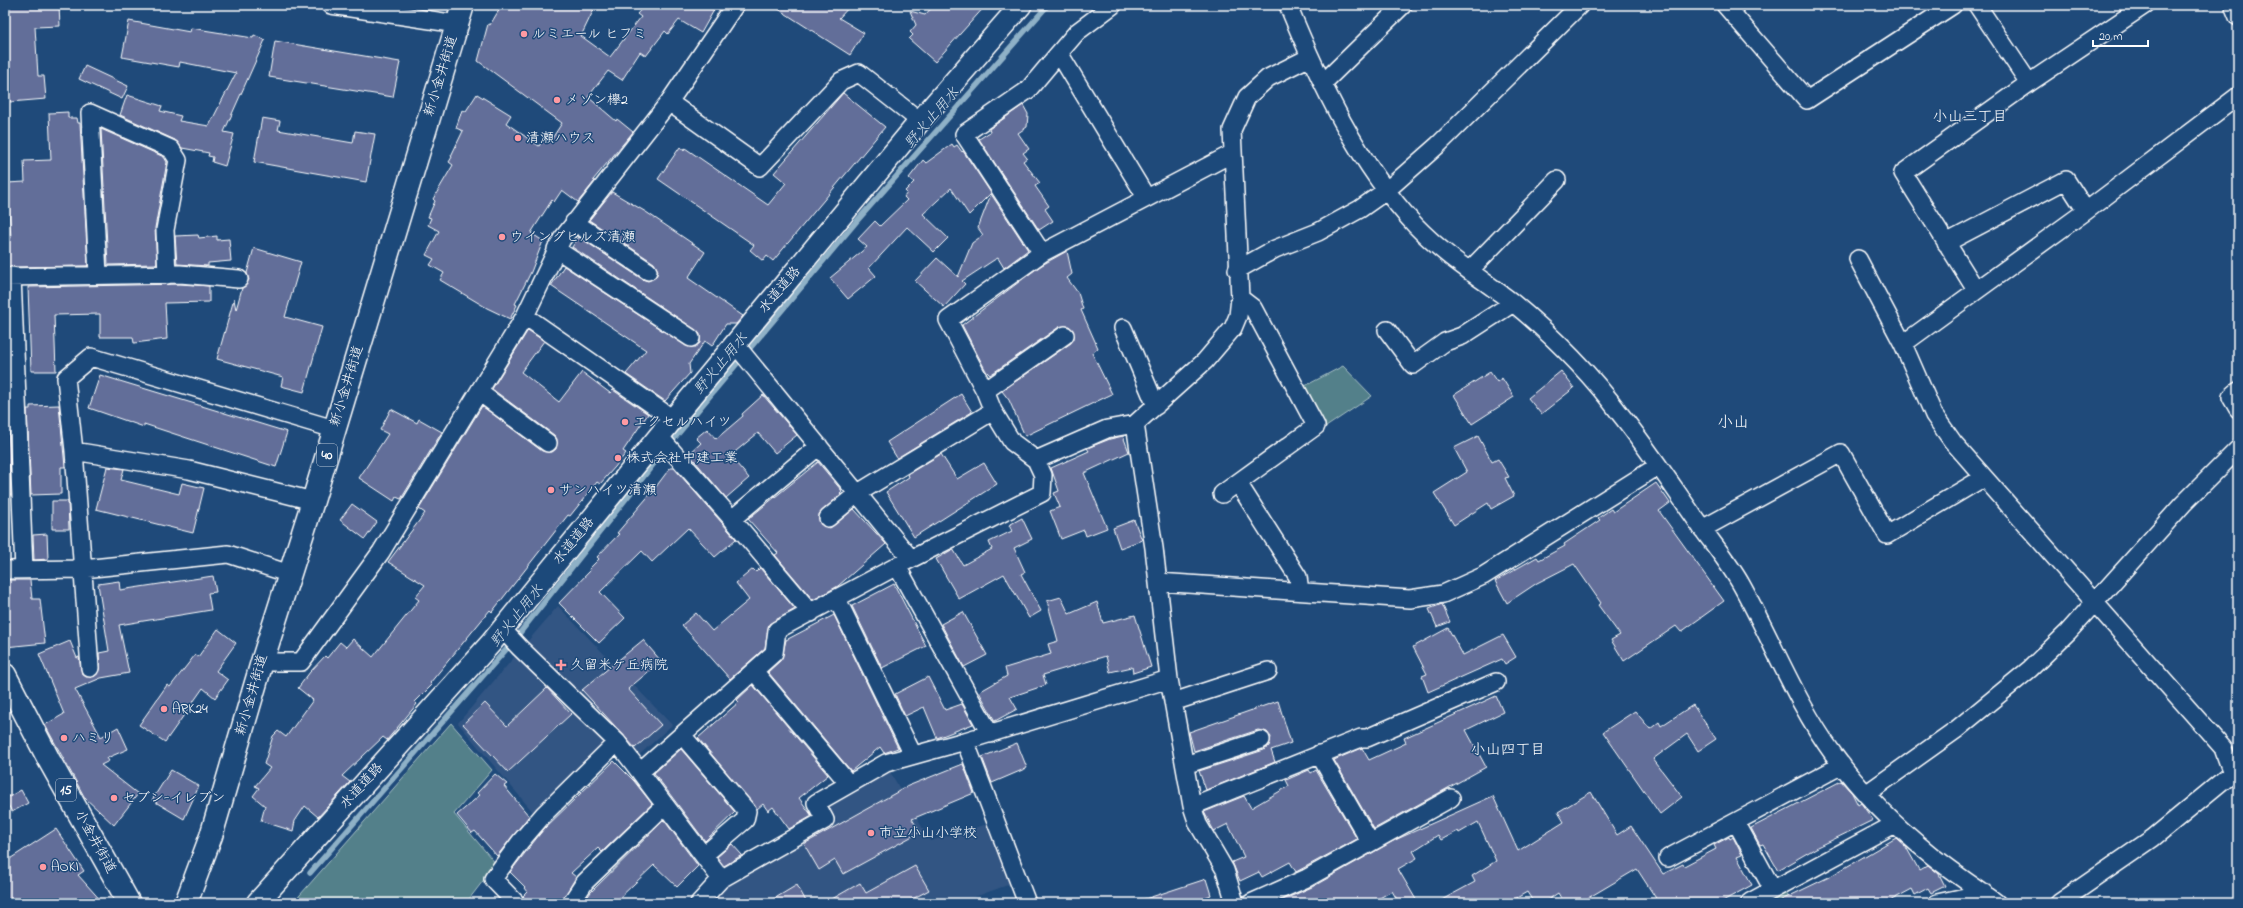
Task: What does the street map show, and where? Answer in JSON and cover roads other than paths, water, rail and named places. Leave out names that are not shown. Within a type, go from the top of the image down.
[{"type":"main road","name":"新小金井街道","points":[[186,903],[211,836],[262,662],[313,501],[460,15]]},
{"type":"main road","name":"小金井街道","points":[[5,675],[49,760],[130,903]]},
{"type":"street","points":[[331,5],[460,15]]},
{"type":"street","points":[[262,662],[301,662],[381,552],[525,316],[556,249],[574,222],[669,102],[735,5]]},
{"type":"street","name":"水道道路","points":[[257,903],[510,638],[666,444],[673,419],[742,352],[920,121],[1021,5]]},
{"type":"street","points":[[1042,253],[964,134],[1028,90],[1078,32],[1113,5]]},
{"type":"street","points":[[1288,5],[1310,57],[1323,83],[1359,149],[1387,190],[1416,226],[1469,271],[1513,303],[1568,353],[1594,381],[1658,466],[1741,583],[1806,712],[1842,765],[1866,794],[1895,824],[1932,856],[1997,903]]},
{"type":"street","points":[[1323,83],[1403,5]]},
{"type":"street","points":[[1237,270],[1274,249],[1318,232],[1360,210],[1387,190],[1438,145],[1580,5]]},
{"type":"street","points":[[1725,5],[1806,100],[1953,5]]},
{"type":"street","points":[[1977,5],[2028,83]]},
{"type":"street","points":[[1976,290],[1903,173],[2028,83],[2145,5]]},
{"type":"street","points":[[2233,5],[2238,17]]},
{"type":"street","points":[[1059,53],[1146,197]]},
{"type":"street","points":[[1036,460],[1106,429],[1135,424],[1205,361],[1233,328],[1238,316],[1240,298],[1237,270],[1232,130],[1248,96],[1268,78],[1310,57]]},
{"type":"street","points":[[669,102],[760,167],[841,81],[859,74],[920,121]]},
{"type":"street","points":[[1903,344],[2238,96]]},
{"type":"street","points":[[98,275],[90,113],[171,149],[178,160],[165,230],[167,275]]},
{"type":"street","points":[[640,772],[774,653],[777,630],[904,562],[1042,493],[1043,475],[1036,460],[1012,442],[993,411],[985,391],[948,320],[1042,253],[1146,197],[1233,153]]},
{"type":"street","points":[[1469,271],[1557,180]]},
{"type":"street","points":[[1946,243],[2066,180],[2086,210]]},
{"type":"street","points":[[574,222],[648,271]]},
{"type":"street","points":[[556,249],[690,338]]},
{"type":"street","points":[[1858,258],[1903,344],[1934,415],[1953,442],[1983,478],[2223,748],[2232,773],[2153,838],[2058,903]]},
{"type":"street","points":[[24,570],[8,277],[167,275],[238,279]]},
{"type":"street","points":[[1222,494],[1316,426],[1253,308],[1240,298]]},
{"type":"street","points":[[1387,330],[1413,365],[1445,342],[1462,336],[1513,303]]},
{"type":"street","points":[[525,316],[673,419]]},
{"type":"street","points":[[1123,328],[1156,406]]},
{"type":"street","points":[[985,391],[1065,335]]},
{"type":"street","points":[[742,352],[858,493],[904,562],[990,734]]},
{"type":"street","points":[[90,668],[74,451],[66,378],[91,357],[334,429]]},
{"type":"street","points":[[2238,391],[2231,397],[2238,409]]},
{"type":"street","points":[[478,392],[548,443]]},
{"type":"street","points":[[828,518],[858,493],[993,411]]},
{"type":"street","points":[[1135,424],[1154,548],[1169,679],[1192,806],[1198,824],[1226,870],[1235,903]]},
{"type":"street","points":[[666,444],[732,519],[811,613]]},
{"type":"street","points":[[732,519],[819,446]]},
{"type":"street","points":[[1866,794],[1957,729],[2018,679],[2068,632],[2183,504],[2238,449]]},
{"type":"street","points":[[74,451],[189,470],[313,501]]},
{"type":"street","points":[[1702,529],[1841,453],[1887,535],[1983,478]]},
{"type":"street","points":[[1158,582],[1410,599],[1443,594],[1486,574],[1658,466]]},
{"type":"street","points":[[1238,483],[1298,577],[1300,591]]},
{"type":"street","points":[[5,570],[83,569],[228,554],[290,574]]},
{"type":"street","points":[[837,599],[913,755]]},
{"type":"street","points":[[510,638],[616,742],[721,879]]},
{"type":"street","points":[[1173,702],[1268,671]]},
{"type":"street","points":[[754,672],[849,784]]},
{"type":"street","points":[[699,903],[721,879],[825,820],[816,803],[886,763],[990,734],[1169,679]]},
{"type":"street","points":[[1192,806],[1319,754],[1361,738],[1367,738],[1496,682]]},
{"type":"street","points":[[682,735],[747,811],[745,820],[704,855]]},
{"type":"street","points":[[1185,765],[1261,740]]},
{"type":"street","points":[[965,741],[1027,903]]},
{"type":"street","points":[[516,903],[493,879],[520,842],[544,814],[616,742]]},
{"type":"street","points":[[1319,754],[1370,842]]},
{"type":"street","points":[[1668,858],[1842,765]]},
{"type":"street","points":[[1251,903],[1307,878],[1451,798]]},
{"type":"street","points":[[571,903],[585,882],[664,805]]},
{"type":"street","points":[[1736,822],[1773,890]]},
{"type":"street","points":[[1750,902],[1895,824]]},
{"type":"street","points":[[1937,903],[1984,893]]},
{"type":"waterway","name":"野火止用水","points":[[310,873],[511,644],[667,447],[856,222],[1048,5]]},
{"type":"place","name":"ルミエール ヒフミ","points":[[524,34]]},
{"type":"place","name":"メゾン欅2","points":[[557,100]]},
{"type":"place","name":"清瀬ハウス","points":[[518,138]]},
{"type":"place","name":"ウイングヒルズ清瀬","points":[[502,237]]},
{"type":"place","name":"エクセルハイツ","points":[[625,422]]},
{"type":"place","name":"株式会社中建工業","points":[[618,458]]},
{"type":"place","name":"サンハイツ清瀬","points":[[551,490]]},
{"type":"place","name":"久留米ケ丘病院","points":[[561,665]]},
{"type":"place","name":"ARK24","points":[[164,709]]},
{"type":"place","name":"ハミリ","points":[[64,738]]},
{"type":"place","name":"セブン-イレブン","points":[[114,798]]},
{"type":"place","name":"市立小山小学校","points":[[871,833]]},
{"type":"place","name":"AOKI","points":[[43,867]]},
{"type":"district","name":"小山三丁目","points":[[1970,117]]},
{"type":"district","name":"小山","points":[[1733,423]]},
{"type":"district","name":"小山四丁目","points":[[1508,750]]}]
